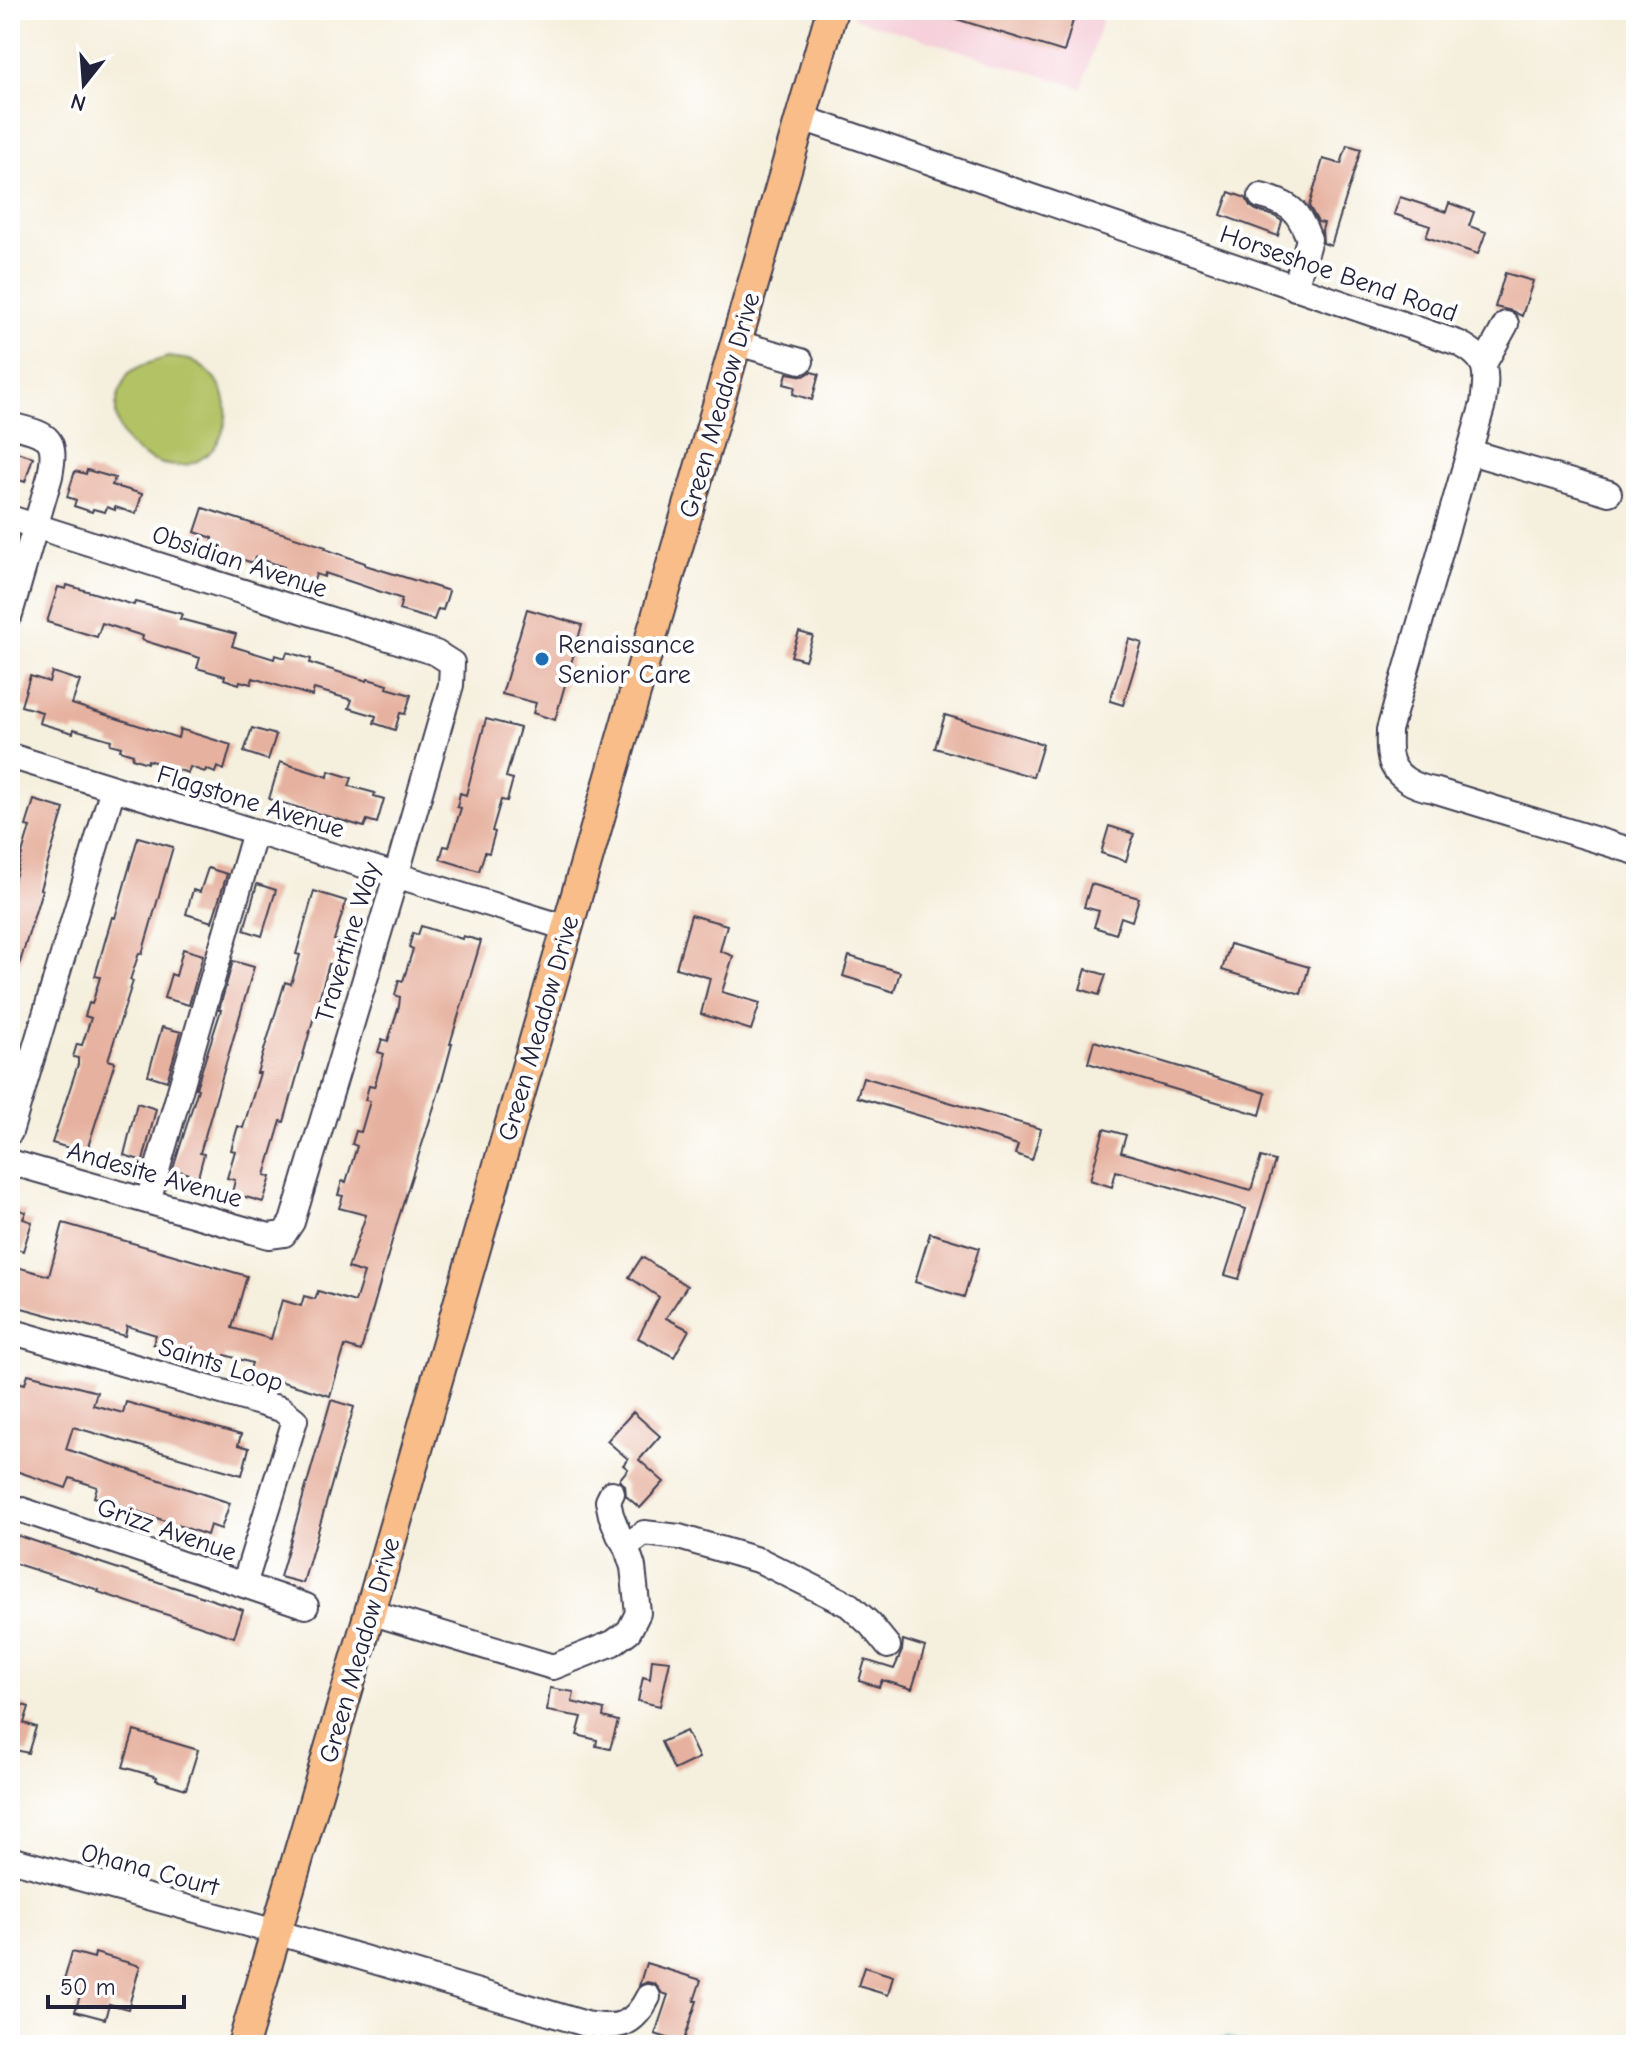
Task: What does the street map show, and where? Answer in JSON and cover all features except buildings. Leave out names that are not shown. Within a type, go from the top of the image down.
[{"type":"main road","name":"Green Meadow Drive","points":[[243,2045],[832,10]]},
{"type":"street","name":"Horseshoe Bend Road","points":[[802,118],[1458,343],[1473,351],[1484,364]]},
{"type":"street","points":[[1261,196],[1297,212],[1309,239],[1295,288]]},
{"type":"street","points":[[1506,324],[1484,364],[1486,381],[1483,404],[1389,730],[1390,759],[1403,778],[1419,788],[1636,852]]},
{"type":"street","points":[[737,343],[801,361]]},
{"type":"street","points":[[10,425],[40,433],[50,441],[55,454],[10,614]]},
{"type":"street","points":[[1470,452],[1609,493]]},
{"type":"street","name":"Obsidian Avenue","points":[[10,518],[436,653],[452,663]]},
{"type":"street","name":"Travertine Way","points":[[284,1234],[292,1222],[396,876],[451,685],[452,663]]},
{"type":"street","name":"Flagstone Avenue","points":[[10,756],[567,928]]},
{"type":"street","points":[[10,1132],[113,788]]},
{"type":"street","points":[[148,1201],[255,832]]},
{"type":"street","name":"Andesite Avenue","points":[[10,1162],[269,1236],[284,1234]]},
{"type":"street","name":"Saints Loop","points":[[10,1331],[281,1409],[295,1420],[244,1585]]},
{"type":"street","points":[[370,1612],[553,1667],[613,1643],[629,1631],[638,1613],[633,1567],[611,1515],[608,1501],[612,1493]]},
{"type":"street","name":"Grizz Avenue","points":[[10,1506],[306,1606]]},
{"type":"street","points":[[626,1546],[644,1533],[679,1537],[761,1561],[849,1605],[888,1646]]},
{"type":"street","name":"Ohana Court","points":[[10,1859],[276,1932],[586,2024],[619,2027],[641,2012],[648,1997]]},
{"type":"shaded area","points":[[855,10],[1105,10],[1082,88],[853,18]]},
{"type":"green space","points":[[168,357],[192,361],[212,376],[224,395],[226,415],[222,434],[211,451],[195,462],[175,466],[152,460],[132,448],[119,428],[116,414],[117,400],[128,374]]},
{"type":"waterway","points":[[1213,2045],[1226,2039],[1250,2045]]},
{"type":"place","name":"Renaissance Senior Care","points":[[542,659]]}]
